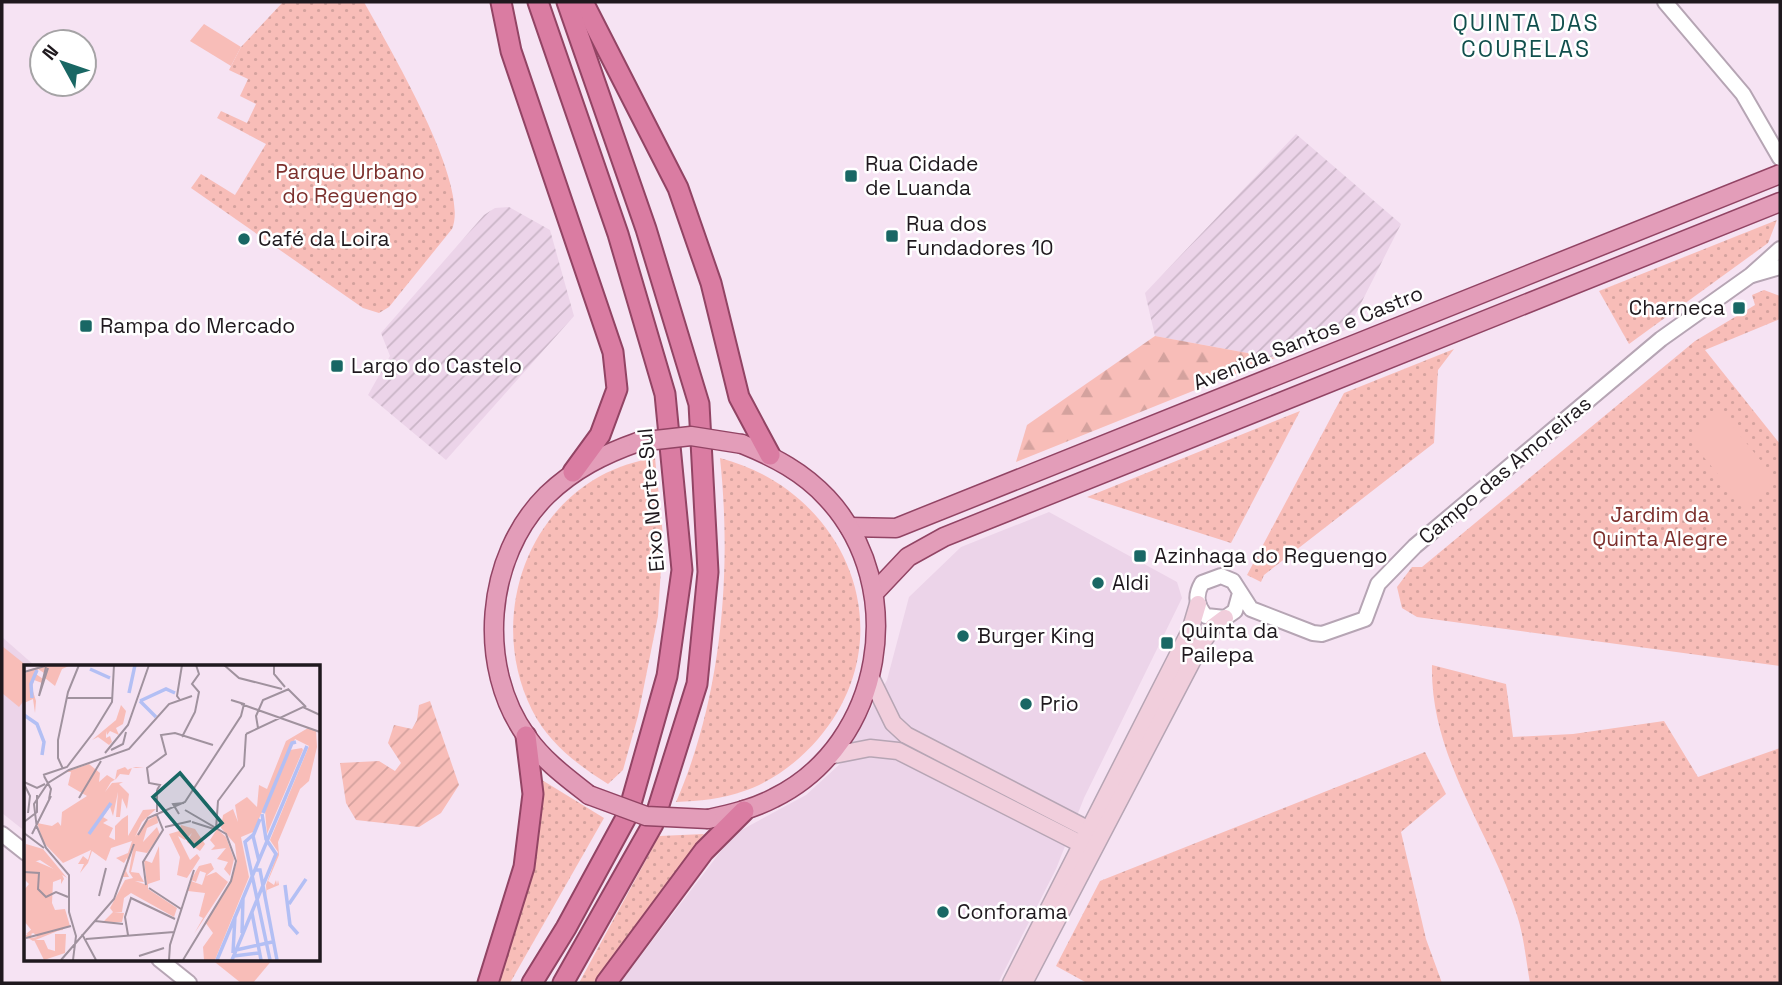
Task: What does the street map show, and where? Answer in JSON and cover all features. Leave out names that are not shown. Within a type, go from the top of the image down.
[{"type":"highway","points":[[501,2],[511,51],[613,352],[617,388],[600,435],[573,472]]},
{"type":"highway","name":"Eixo Norte-Sul","points":[[532,983],[566,928],[628,814],[667,676],[682,570],[665,394],[618,233],[538,2]]},
{"type":"highway","points":[[562,983],[653,824],[697,684],[708,572],[699,404],[646,229],[567,2]]},
{"type":"highway","points":[[583,2],[678,188],[711,283],[739,397],[770,455]]},
{"type":"highway","points":[[488,983],[524,867],[533,794],[526,736]]},
{"type":"highway","points":[[606,983],[704,851],[744,811]]},
{"type":"main road","name":"Avenida Santos e Castro","points":[[849,527],[896,528],[1780,174]]},
{"type":"main road","points":[[874,593],[908,556],[944,537],[1780,202]]},
{"type":"main road","points":[[691,436],[742,444],[770,455],[810,482],[828,498],[849,527],[865,559],[874,593],[877,636],[871,678],[851,723],[829,756],[804,779],[775,798],[744,811],[708,819],[646,817],[589,795],[554,769],[526,736],[508,703],[497,668],[493,631],[496,595],[506,559],[523,526],[545,497],[573,472],[604,454],[638,442],[691,436]]},
{"type":"main road","points":[[1024,983],[1190,631],[1198,604]]},
{"type":"main road","points":[[1011,983],[1199,646],[1213,627],[1228,617]]},
{"type":"main road","points":[[871,678],[893,723],[906,735],[1092,841]]},
{"type":"main road","points":[[829,756],[870,748],[898,751],[1092,841]]},
{"type":"street","points":[[1665,2],[1743,94],[1780,158]]},
{"type":"street","name":"Campo das Amoreiras","points":[[1240,593],[1251,608],[1264,615],[1322,634],[1365,619],[1378,583],[1415,546],[1661,339],[1751,275],[1780,249]]},
{"type":"street","name":"Campo das Amoreiras","points":[[1751,275],[1777,273]]},
{"type":"street","points":[[1215,576],[1227,578],[1240,593],[1238,606],[1228,617],[1206,616],[1198,604],[1198,589],[1208,578],[1215,576]]},
{"type":"street","name":"Campo das Amoreiras","points":[[1228,617],[1264,615]]},
{"type":"street","points":[[2,834],[24,851]]},
{"type":"street","points":[[160,960],[189,983]]},
{"type":"shaded area","points":[[1296,134],[1401,224],[1348,329],[1275,358],[1155,336],[1145,293]]},
{"type":"shaded area","points":[[509,207],[550,230],[574,316],[446,460],[368,395],[390,356],[381,333],[484,215],[495,208]]},
{"type":"shaded area","points":[[1049,512],[1177,582],[1182,598],[1084,798],[1056,869],[998,983],[620,983],[734,834],[806,795],[840,764],[887,680],[909,597],[961,547]]},
{"type":"shaded area","points":[[2,637],[34,665],[24,665],[24,830],[2,813]]},
{"type":"green space","name":"Parque Urbano do Reguengo","points":[[283,2],[364,2],[424,115],[450,181],[455,208],[452,229],[389,307],[379,313],[363,308],[191,188],[201,174],[235,195],[266,144],[217,118],[221,111],[247,123],[256,104],[240,96],[248,79],[229,70],[241,47]]},
{"type":"green space","points":[[204,24],[241,47],[231,66],[190,41]]},
{"type":"green space","points":[[1777,220],[1768,243],[1629,344],[1599,291]]},
{"type":"green space","name":"Jardim da Quinta Alegre","points":[[1764,290],[1780,296],[1780,319],[1705,350],[1780,444],[1780,666],[1417,617],[1402,608],[1397,587],[1412,567],[1422,567],[1695,341],[1755,305],[1752,295]]},
{"type":"green space","points":[[1155,336],[1275,358],[1016,462],[1027,425]]},
{"type":"green space","points":[[1454,349],[1438,370],[1434,443],[1264,575],[1261,582],[1247,575],[1344,393]]},
{"type":"green space","points":[[1300,411],[1231,543],[1087,497]]},
{"type":"green space","points":[[1720,411],[1776,479],[1744,506],[1688,438]]},
{"type":"green space","points":[[655,458],[663,536],[658,616],[638,716],[623,770],[608,784],[565,753],[547,733],[532,710],[518,671],[513,630],[517,590],[530,552],[551,518],[579,490],[614,470]]},
{"type":"green space","points":[[720,458],[764,475],[801,501],[830,534],[850,572],[860,613],[858,656],[845,698],[818,739],[793,763],[765,782],[744,791],[710,799],[676,802],[692,762],[704,720],[720,633],[725,545]]},
{"type":"green space","points":[[2,646],[26,665],[24,701],[19,707],[2,693]]},
{"type":"green space","points":[[1432,665],[1506,684],[1513,737],[1573,734],[1664,721],[1698,777],[1780,748],[1780,983],[1530,983],[1517,915],[1506,884],[1451,763],[1441,731],[1434,699]]},
{"type":"green space","points":[[430,701],[459,785],[441,813],[419,827],[356,820],[346,803],[340,763],[379,761],[395,771],[401,763],[388,743],[394,725],[412,729],[417,720],[419,705]]},
{"type":"green space","points":[[1425,752],[1446,794],[1401,832],[1426,939],[1442,983],[1087,983],[1056,966],[1100,881]]},
{"type":"green space","points":[[537,777],[604,818],[510,983],[496,983]]},
{"type":"green space","points":[[704,834],[594,983],[579,983],[659,836]]},
{"type":"green space","points":[[212,960],[272,960],[253,983],[241,983]]},
{"type":"place","name":"Rua Cidade de Luanda","points":[[851,176]]},
{"type":"place","name":"Rua dos Fundadores 10","points":[[892,236]]},
{"type":"place","name":"Café da Loira","points":[[244,239]]},
{"type":"place","name":"Charneca","points":[[1739,308]]},
{"type":"place","name":"Rampa do Mercado","points":[[86,326]]},
{"type":"place","name":"Largo do Castelo","points":[[337,366]]},
{"type":"place","name":"Azinhaga do Reguengo","points":[[1140,556]]},
{"type":"place","name":"Aldi","points":[[1098,583]]},
{"type":"place","name":"Burger King","points":[[963,636]]},
{"type":"place","name":"Quinta da Pailepa","points":[[1167,643]]},
{"type":"place","name":"Prio","points":[[1026,704]]},
{"type":"place","name":"Conforama","points":[[943,912]]},
{"type":"district","name":"QUINTA DAS COURELAS","points":[[1526,36]]}]
